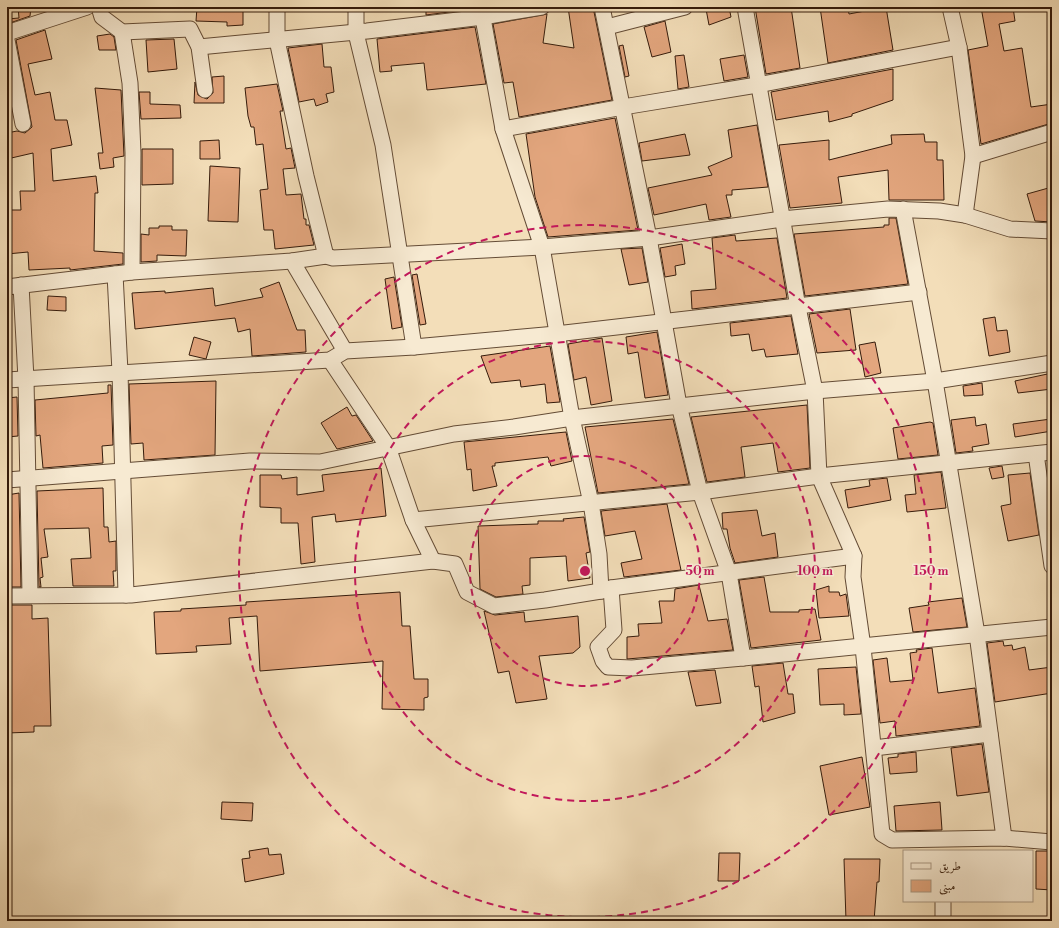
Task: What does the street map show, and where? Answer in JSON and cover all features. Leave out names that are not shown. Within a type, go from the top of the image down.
[{"type":"street","points":[[7,33],[87,7]]},
{"type":"street","points":[[99,7],[102,17],[122,32],[187,28],[192,31],[199,47],[205,90]]},
{"type":"street","points":[[277,7],[277,40],[306,176],[326,256]]},
{"type":"street","points":[[356,7],[356,33],[383,145],[414,347]]},
{"type":"street","points":[[199,47],[356,33],[482,12],[542,7]]},
{"type":"street","points":[[602,7],[649,238],[679,405],[700,492],[729,573],[743,658]]},
{"type":"street","points":[[606,27],[684,7]]},
{"type":"street","points":[[745,7],[757,85],[815,391],[819,476],[854,556],[853,577],[863,647],[882,834],[892,840],[943,845],[1004,838],[1052,842]]},
{"type":"street","points":[[950,7],[959,47],[973,156],[966,215]]},
{"type":"street","points":[[482,12],[503,129],[542,247],[556,334],[572,418],[591,503],[599,554],[614,630],[598,647],[603,661],[608,667],[632,668],[863,647],[1052,627]]},
{"type":"street","points":[[122,32],[130,84],[132,122],[132,272]]},
{"type":"street","points":[[7,40],[23,124]]},
{"type":"street","points":[[503,129],[757,85],[959,47]]},
{"type":"street","points":[[973,156],[1052,132]]},
{"type":"street","points":[[903,209],[935,381],[977,634],[1004,838]]},
{"type":"street","points":[[30,595],[26,379],[14,286],[132,272],[292,261],[326,256],[333,258],[542,247],[649,238],[782,219],[903,209],[939,211],[966,215],[1010,229],[1052,231]]},
{"type":"street","points":[[292,261],[345,351]]},
{"type":"street","points":[[115,274],[120,372],[126,595]]},
{"type":"street","points":[[7,380],[330,360],[345,351],[414,347],[556,334],[919,292]]},
{"type":"street","points":[[330,360],[388,447],[413,520],[433,561]]},
{"type":"street","points":[[7,480],[250,461],[320,462],[454,434],[572,418],[815,391],[935,381],[1052,363]]},
{"type":"street","points":[[413,520],[700,492],[819,476],[1052,452]]},
{"type":"street","points":[[1036,454],[1052,566]]},
{"type":"street","points":[[7,596],[126,595],[433,561],[455,564],[467,592],[494,606],[854,556]]},
{"type":"street","points":[[874,748],[990,734]]},
{"type":"street","points":[[942,921],[943,902]]},
{"type":"building","points":[[18,7],[31,7],[30,16],[7,24],[7,19],[19,18]]},
{"type":"building","points":[[197,7],[243,8],[243,25],[227,26],[227,22],[196,21]]},
{"type":"building","points":[[426,7],[472,7],[472,9],[426,15]]},
{"type":"building","points":[[568,7],[593,7],[612,100],[519,117],[513,82],[504,83],[493,24],[547,14],[543,43],[574,48]]},
{"type":"building","points":[[729,7],[731,17],[709,25],[706,9]]},
{"type":"building","points":[[755,7],[791,7],[800,68],[766,74]]},
{"type":"building","points":[[820,7],[848,7],[849,14],[886,7],[893,50],[828,63]]},
{"type":"building","points":[[981,7],[1013,7],[1015,21],[999,24],[1004,51],[1022,48],[1031,107],[1052,104],[1052,123],[981,144],[968,50],[988,46]]},
{"type":"building","points":[[665,21],[671,52],[652,57],[644,27]]},
{"type":"building","points":[[475,27],[486,84],[427,90],[424,63],[391,66],[392,71],[380,72],[377,39]]},
{"type":"building","points":[[45,30],[52,59],[28,64],[35,95],[50,92],[55,120],[67,120],[72,145],[51,149],[53,181],[96,176],[98,193],[95,193],[94,251],[123,253],[123,264],[70,270],[70,268],[29,270],[28,252],[7,254],[7,210],[21,210],[20,191],[35,191],[33,153],[7,159],[7,133],[17,131],[25,133],[32,127],[16,40]]},
{"type":"building","points":[[110,34],[114,37],[116,50],[99,50],[97,36]]},
{"type":"building","points":[[174,39],[177,69],[148,72],[146,40]]},
{"type":"building","points":[[322,44],[324,67],[331,67],[334,92],[326,94],[328,102],[316,106],[314,99],[299,102],[288,48]]},
{"type":"building","points":[[623,45],[629,76],[625,77],[619,46]]},
{"type":"building","points":[[684,55],[689,87],[678,89],[675,56]]},
{"type":"building","points":[[744,55],[748,77],[724,81],[720,59]]},
{"type":"building","points":[[893,69],[893,100],[852,114],[852,116],[829,122],[828,111],[776,120],[771,92]]},
{"type":"building","points":[[224,76],[224,103],[194,103],[195,82],[198,95],[207,99],[213,93],[212,77]]},
{"type":"building","points":[[277,84],[283,111],[280,111],[286,149],[291,148],[295,168],[283,169],[286,195],[301,194],[304,219],[306,219],[306,225],[309,225],[314,245],[275,249],[273,230],[264,230],[260,190],[268,189],[263,144],[256,145],[254,127],[251,127],[248,116],[245,88]]},
{"type":"building","points":[[95,88],[121,90],[124,156],[113,158],[114,167],[100,169],[98,153],[103,153]]},
{"type":"building","points":[[139,92],[150,92],[150,104],[180,105],[181,118],[141,119]]},
{"type":"building","points":[[615,118],[638,230],[548,237],[535,197],[526,134]]},
{"type":"building","points":[[757,125],[768,187],[732,190],[732,195],[726,195],[731,217],[709,220],[706,204],[654,215],[648,188],[712,175],[708,167],[732,157],[728,130]]},
{"type":"building","points":[[685,134],[690,155],[642,161],[639,143]]},
{"type":"building","points":[[924,134],[925,142],[937,142],[937,160],[943,160],[944,200],[889,200],[888,170],[838,177],[842,203],[790,208],[779,145],[829,140],[829,160],[892,144],[891,135]]},
{"type":"building","points":[[219,140],[220,159],[200,159],[200,141]]},
{"type":"building","points":[[142,149],[173,149],[173,184],[142,185]]},
{"type":"building","points":[[210,166],[240,168],[238,222],[208,221]]},
{"type":"building","points":[[1052,187],[1052,222],[1035,221],[1027,194]]},
{"type":"building","points":[[889,218],[896,218],[908,284],[805,296],[794,234],[884,227],[884,225],[889,225]]},
{"type":"building","points":[[159,226],[172,226],[172,230],[187,230],[186,256],[157,255],[157,261],[141,262],[141,234],[149,235],[149,228],[159,228]]},
{"type":"building","points":[[735,235],[736,241],[777,238],[787,298],[692,309],[691,291],[716,289],[712,238]]},
{"type":"building","points":[[682,244],[685,264],[675,266],[676,275],[665,277],[660,248]]},
{"type":"building","points":[[642,248],[648,282],[629,285],[621,249]]},
{"type":"building","points":[[417,274],[426,324],[420,325],[412,275]]},
{"type":"building","points":[[394,277],[402,327],[392,329],[385,279]]},
{"type":"building","points":[[279,282],[297,330],[305,330],[306,352],[252,356],[250,329],[238,332],[235,318],[135,329],[132,293],[165,291],[165,293],[213,288],[215,306],[263,297],[260,289]]},
{"type":"building","points":[[48,296],[66,297],[66,311],[47,310]]},
{"type":"building","points":[[850,309],[856,350],[817,353],[809,314]]},
{"type":"building","points":[[791,316],[798,354],[766,357],[764,349],[752,351],[749,334],[731,336],[730,323]]},
{"type":"building","points":[[995,317],[997,331],[1007,330],[1010,352],[989,356],[983,319]]},
{"type":"building","points":[[657,332],[668,395],[645,398],[638,352],[628,354],[626,337]]},
{"type":"building","points":[[194,337],[211,342],[206,359],[189,355]]},
{"type":"building","points":[[602,338],[612,401],[591,405],[586,377],[574,380],[568,344]]},
{"type":"building","points":[[875,342],[881,373],[865,377],[859,345]]},
{"type":"building","points":[[550,346],[560,402],[547,403],[545,384],[521,387],[520,380],[491,383],[481,356]]},
{"type":"building","points":[[1052,373],[1052,389],[1018,393],[1015,381]]},
{"type":"building","points":[[216,381],[215,455],[144,460],[143,443],[131,444],[129,384]]},
{"type":"building","points":[[982,383],[983,395],[964,396],[963,386]]},
{"type":"building","points":[[108,385],[111,385],[113,445],[102,446],[103,463],[43,468],[40,435],[36,436],[35,400],[108,393]]},
{"type":"building","points":[[17,397],[18,436],[7,437],[7,398]]},
{"type":"building","points":[[807,405],[810,468],[778,472],[773,443],[741,447],[745,477],[707,482],[691,417]]},
{"type":"building","points":[[347,407],[352,416],[356,415],[373,441],[337,449],[321,423]]},
{"type":"building","points":[[975,417],[976,426],[986,424],[989,444],[972,447],[973,451],[956,453],[951,420]]},
{"type":"building","points":[[673,419],[689,484],[598,493],[585,427]]},
{"type":"building","points":[[1051,419],[1052,431],[1015,437],[1013,424]]},
{"type":"building","points":[[930,422],[933,423],[938,455],[898,459],[893,428]]},
{"type":"building","points":[[566,432],[572,461],[551,466],[548,457],[495,463],[495,466],[492,466],[497,486],[473,491],[471,469],[467,470],[464,442]]},
{"type":"building","points":[[1002,466],[1004,477],[992,479],[989,468]]},
{"type":"building","points":[[381,468],[386,516],[336,522],[335,514],[312,517],[315,562],[301,564],[298,523],[281,523],[281,508],[260,507],[260,475],[281,475],[282,479],[297,477],[297,495],[324,491],[322,475]]},
{"type":"building","points":[[941,472],[946,508],[907,512],[905,495],[916,494],[914,475]]},
{"type":"building","points":[[1030,473],[1039,535],[1008,541],[1001,506],[1011,504],[1008,475]]},
{"type":"building","points":[[887,478],[891,500],[848,508],[845,490],[870,486],[869,480]]},
{"type":"building","points":[[103,488],[104,527],[108,527],[109,542],[116,541],[116,571],[113,571],[114,586],[73,586],[71,559],[91,558],[89,528],[44,529],[48,557],[41,558],[43,577],[40,578],[41,587],[39,587],[37,491]]},
{"type":"building","points":[[19,493],[21,587],[7,587],[7,495]]},
{"type":"building","points":[[667,504],[681,570],[624,577],[621,563],[642,559],[635,531],[605,536],[601,511]]},
{"type":"building","points":[[757,510],[762,536],[775,533],[778,557],[735,563],[730,548],[727,529],[723,529],[722,513]]},
{"type":"building","points":[[584,517],[590,552],[586,553],[590,578],[568,581],[566,556],[530,558],[530,585],[522,586],[523,594],[496,597],[480,589],[478,526],[538,524],[538,521],[564,521],[563,519]]},
{"type":"building","points":[[764,577],[770,612],[799,612],[799,610],[815,609],[821,640],[751,648],[739,580]]},
{"type":"building","points":[[699,585],[708,621],[727,619],[733,650],[627,659],[627,637],[639,636],[638,624],[662,623],[659,601],[674,601],[675,589]]},
{"type":"building","points":[[829,586],[829,592],[839,592],[840,596],[846,594],[849,616],[819,618],[816,590]]},
{"type":"building","points":[[400,592],[402,626],[410,626],[414,679],[428,679],[428,697],[424,698],[424,710],[382,709],[383,661],[260,671],[257,616],[229,618],[231,644],[196,646],[197,652],[156,654],[154,612],[246,605],[246,602]]},
{"type":"building","points":[[962,598],[967,627],[913,632],[909,608],[929,605],[928,602]]},
{"type":"building","points":[[7,605],[32,605],[32,619],[48,618],[51,726],[34,726],[34,732],[7,733]]},
{"type":"building","points":[[484,611],[495,615],[524,612],[525,622],[578,616],[580,647],[573,653],[539,656],[547,699],[516,703],[509,671],[498,673]]},
{"type":"building","points":[[1003,641],[1004,646],[1012,645],[1013,650],[1025,647],[1029,670],[1052,667],[1052,693],[995,702],[987,643]]},
{"type":"building","points":[[932,648],[938,693],[975,688],[980,726],[896,736],[895,721],[880,723],[873,660],[887,658],[890,682],[913,680],[910,653],[917,652],[916,650]]},
{"type":"building","points":[[783,663],[788,694],[793,694],[795,713],[763,722],[759,686],[755,687],[752,666]]},
{"type":"building","points":[[856,667],[861,714],[844,715],[844,704],[820,705],[818,669]]},
{"type":"building","points":[[715,670],[721,703],[696,706],[688,672]]},
{"type":"building","points":[[982,744],[989,792],[957,796],[951,748]]},
{"type":"building","points":[[916,752],[917,772],[890,774],[888,758],[898,757],[898,754]]},
{"type":"building","points":[[862,757],[870,807],[829,815],[820,766]]},
{"type":"building","points":[[222,802],[253,803],[252,821],[221,819]]},
{"type":"building","points":[[940,802],[942,830],[896,831],[894,806]]},
{"type":"building","points":[[268,848],[269,855],[281,854],[284,874],[245,882],[242,859],[250,858],[249,851]]},
{"type":"building","points":[[1036,851],[1052,851],[1052,890],[1036,889]]},
{"type":"building","points":[[719,853],[740,853],[739,881],[718,881]]},
{"type":"building","points":[[844,859],[880,859],[879,882],[877,882],[874,921],[846,921]]}]
